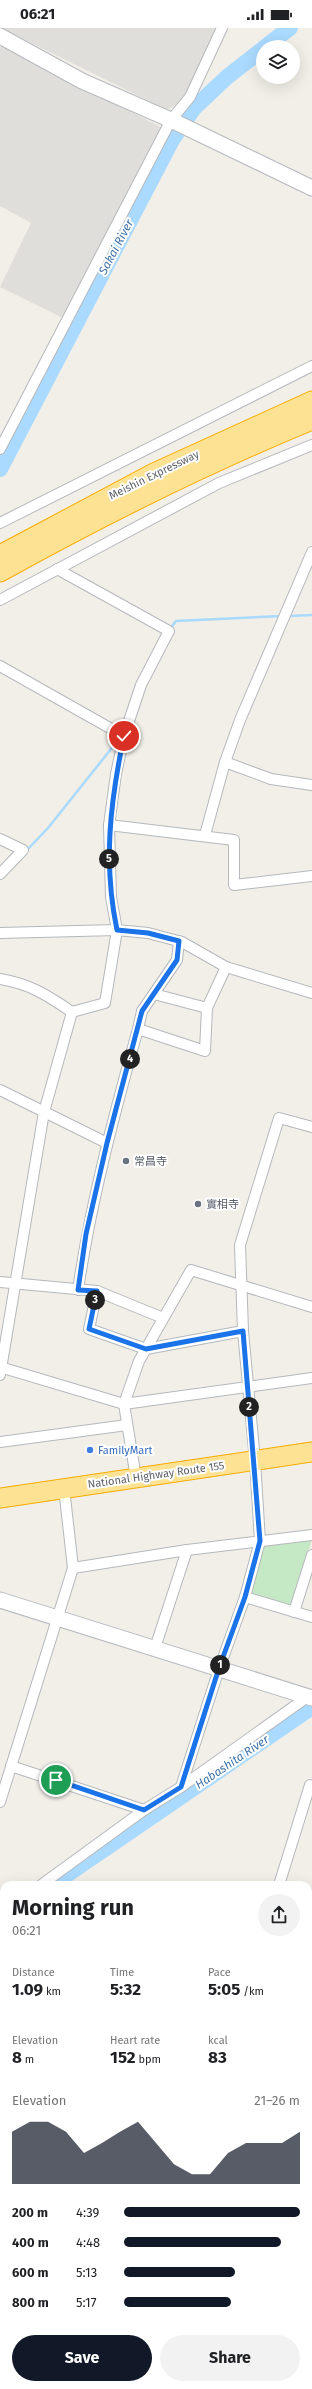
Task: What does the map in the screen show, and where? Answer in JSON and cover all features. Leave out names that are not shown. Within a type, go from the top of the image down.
[{"type":"highway","name":"Meishin Expressway","points":[[264,431],[312,401]]},
{"type":"highway","name":"Meishin Expressway","points":[[0,572],[98,511],[154,473],[264,431],[312,420]]},
{"type":"highway","name":"Meishin Expressway","points":[[0,555],[98,511]]},
{"type":"highway","name":"National Highway Route 155","points":[[0,1498],[64,1493],[256,1466],[312,1452]]},
{"type":"highway","name":"National Highway Route 155","points":[[0,1508],[136,1478],[312,1462]]},
{"type":"street","points":[[0,449],[171,120],[190,97],[222,28]]},
{"type":"street","points":[[0,36],[82,81],[171,120],[312,188]]},
{"type":"street","points":[[0,523],[312,366]]},
{"type":"street","points":[[0,600],[219,483],[312,445]]},
{"type":"street","points":[[205,835],[225,762],[240,720],[312,552]]},
{"type":"street","points":[[0,979],[21,982],[44,993],[72,1012],[105,1003],[117,930],[110,898],[109,825],[124,736],[141,685],[169,631],[56,569]]},
{"type":"street","points":[[0,666],[124,736]]},
{"type":"street","points":[[225,762],[271,779],[312,785]]},
{"type":"street","points":[[109,825],[205,835],[234,840],[234,885],[312,876]]},
{"type":"street","points":[[0,839],[23,850],[0,874]]},
{"type":"street","points":[[0,933],[117,930],[148,933],[179,941],[226,968],[312,993]]},
{"type":"street","points":[[78,1290],[86,1234],[107,1143],[142,1011],[177,960],[179,941]]},
{"type":"street","points":[[138,1029],[205,1051],[207,1008],[226,968]]},
{"type":"street","points":[[154,994],[207,1008]]},
{"type":"street","points":[[72,1012],[44,1112],[0,1370],[124,1404],[312,1378]]},
{"type":"street","points":[[0,1090],[107,1143]]},
{"type":"street","points":[[181,1787],[219,1668],[245,1597],[260,1541],[256,1466],[247,1388],[243,1331],[240,1245],[279,1118],[312,1127]]},
{"type":"street","points":[[136,1478],[124,1404],[146,1349],[191,1270],[312,1307]]},
{"type":"street","points":[[0,1282],[97,1291],[163,1318]]},
{"type":"street","points":[[97,1291],[89,1329],[146,1349],[243,1331]]},
{"type":"street","points":[[0,1442],[127,1425]]},
{"type":"street","points":[[0,1802],[73,1568],[64,1493]]},
{"type":"street","points":[[73,1568],[187,1550],[312,1535]]},
{"type":"street","points":[[155,1648],[187,1550]]},
{"type":"street","points":[[294,1612],[312,1555]]},
{"type":"street","points":[[245,1597],[312,1618]]},
{"type":"street","points":[[0,1600],[310,1696]]},
{"type":"street","points":[[46,1881],[144,1810],[181,1787],[310,1696]]},
{"type":"street","points":[[11,1766],[144,1810]]},
{"type":"street","points":[[280,1881],[310,1785]]},
{"type":"shaded area","points":[[1,28],[218,28],[185,99],[167,110]]},
{"type":"shaded area","points":[[2,44],[166,130],[67,320],[0,287],[31,223],[0,206],[0,49]]},
{"type":"green space","points":[[312,1539],[292,1605],[250,1594],[263,1546]]},
{"type":"waterway","name":"Sakai River","points":[[274,40],[290,28]]},
{"type":"waterway","name":"Sakai River","points":[[0,469],[172,140],[194,108],[227,77],[256,54]]},
{"type":"waterway","points":[[289,616],[312,615]]},
{"type":"waterway","points":[[170,629],[176,621],[282,616]]},
{"type":"waterway","points":[[26,851],[48,828],[119,739]]},
{"type":"waterway","name":"Habashita River","points":[[58,1881],[312,1707]]},
{"type":"place","name":"常昌寺","points":[[126,1161]]},
{"type":"place","name":"實相寺","points":[[198,1204]]},
{"type":"place","name":"FamilyMart","points":[[90,1450]]},
{"type":"route","points":[[56,1780],[144,1810],[181,1787],[219,1668],[245,1597],[260,1541],[255,1461],[243,1331],[146,1349],[89,1329],[97,1291],[78,1290],[86,1234],[107,1143],[142,1011],[177,960],[179,941],[148,933],[117,930],[110,898],[109,825],[116,774],[124,736]]}]
